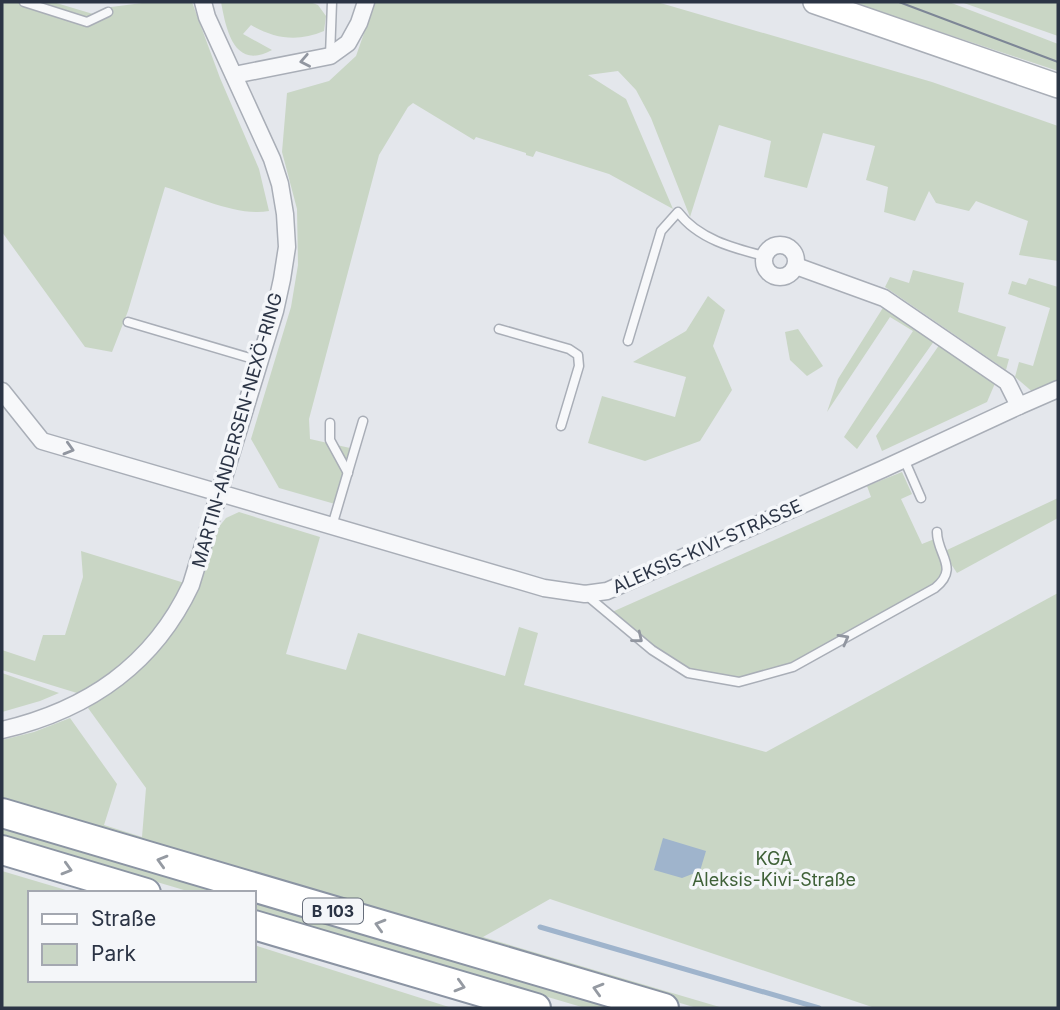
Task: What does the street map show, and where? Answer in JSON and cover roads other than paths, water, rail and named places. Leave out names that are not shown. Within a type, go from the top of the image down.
[{"type":"highway","name":"B 103","points":[[2,813],[664,1008]]},
{"type":"highway","points":[[2,850],[139,891]]},
{"type":"highway","name":"B 103","points":[[256,926],[536,1008]]},
{"type":"main road","points":[[815,2],[1058,86]]},
{"type":"street","name":"MARTIN-ANDERSEN-NEXÖ-RING","points":[[2,730],[32,723],[74,706],[113,682],[156,642],[182,606],[191,585],[260,361],[282,279],[286,247],[285,214],[272,159],[203,2]]},
{"type":"street","points":[[233,75],[330,56],[348,43],[366,2]]},
{"type":"street","points":[[776,245],[788,247],[795,255],[796,266],[790,274],[775,277],[767,271],[764,256],[776,245]]},
{"type":"street","points":[[796,266],[884,298],[1007,382],[1019,406]]},
{"type":"street","name":"ALEKSIS-KIVI-STRASSE","points":[[2,391],[42,441],[544,588],[585,594],[607,591],[1058,389]]},
{"type":"lane","points":[[24,2],[87,22],[108,12]]},
{"type":"lane","points":[[330,56],[332,2]]},
{"type":"lane","points":[[628,341],[661,231],[678,212],[695,230],[729,246],[764,256]]},
{"type":"lane","points":[[128,322],[260,361]]},
{"type":"lane","points":[[499,329],[569,349],[578,355],[579,366],[561,426]]},
{"type":"lane","points":[[332,526],[363,421]]},
{"type":"lane","points":[[330,423],[330,440],[348,473]]},
{"type":"lane","points":[[904,460],[921,498]]},
{"type":"lane","points":[[585,594],[652,650],[688,673],[739,681],[793,667],[943,582],[947,567],[937,532]]},
{"type":"water","points":[[663,838],[706,851],[700,871],[682,878],[654,870]]},
{"type":"waterway","points":[[540,927],[819,1008]]},
{"type":"tram line","points":[[899,2],[1058,62]]},
{"type":"park label","name":"KGA Aleksis-Kivi-Straße","points":[[774,868]]}]
